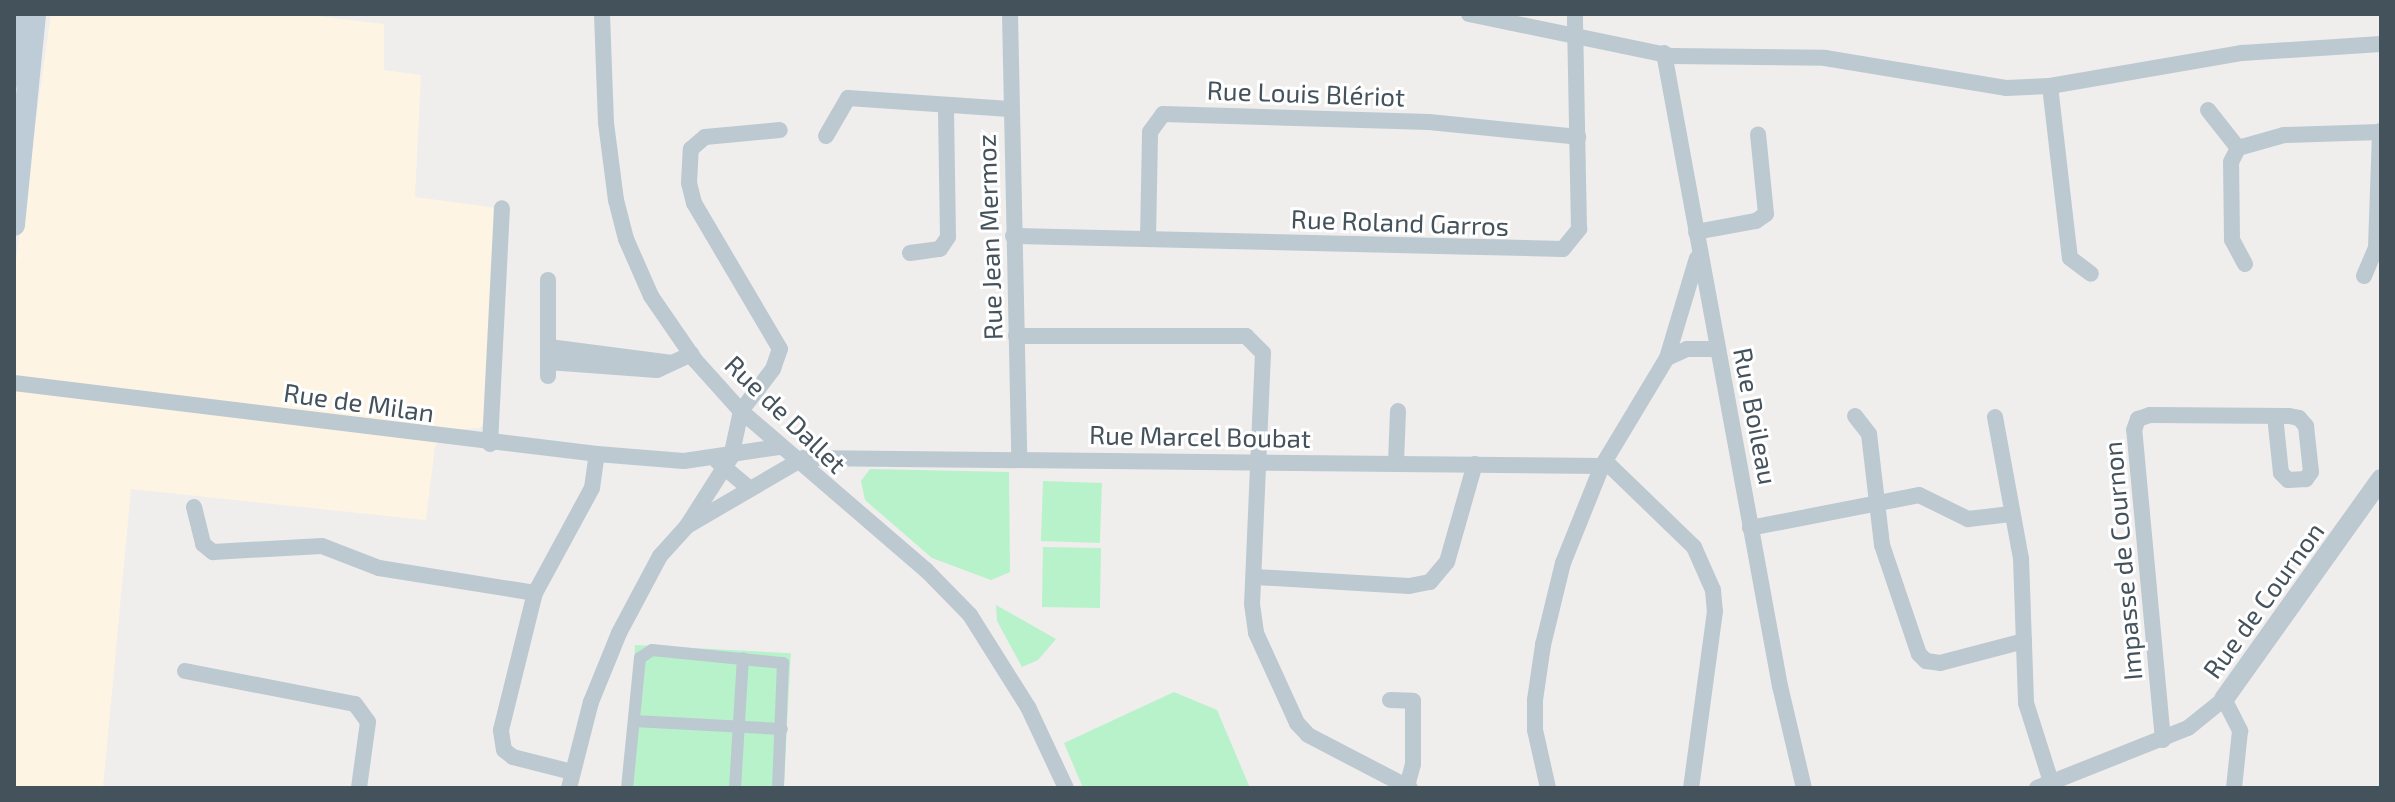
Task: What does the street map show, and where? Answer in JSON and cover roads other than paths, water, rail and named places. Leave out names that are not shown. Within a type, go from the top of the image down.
[{"type":"main road","points":[[14,225],[25,45],[17,14]]},
{"type":"main road","points":[[14,77],[35,14]]},
{"type":"street","name":"Rue de Dallet","points":[[602,14],[610,160],[626,239],[651,296],[692,354],[741,411],[779,447],[926,570],[970,615],[1028,707],[1066,788]]},
{"type":"street","name":"Rue Jean Mermoz","points":[[1010,14],[1019,458]]},
{"type":"street","points":[[1469,14],[1664,53],[1825,58],[1982,87],[2050,86],[2242,53],[2381,44]]},
{"type":"street","name":"Rue Roland Garros","points":[[1013,236],[1555,252],[1570,244],[1579,229],[1575,14]]},
{"type":"street","name":"Rue Boileau","points":[[1664,53],[1750,528],[1804,788]]},
{"type":"street","points":[[2050,86],[2070,258],[2091,274]]},
{"type":"street","points":[[826,136],[848,98],[1010,109]]},
{"type":"street","points":[[910,253],[940,249],[948,237],[946,105]]},
{"type":"street","points":[[2208,110],[2238,148]]},
{"type":"street","name":"Rue Louis Blériot","points":[[1148,239],[1150,132],[1163,114],[1429,122],[1578,137]]},
{"type":"street","points":[[597,454],[592,488],[535,593],[501,741],[513,757],[570,780],[591,702],[619,633],[660,556],[687,526],[721,465],[741,411],[773,369],[780,349],[694,203],[688,160],[691,149],[705,137],[780,130]]},
{"type":"street","points":[[2245,264],[2232,240],[2231,162],[2238,148],[2284,135],[2381,132],[2376,248],[2364,276]]},
{"type":"street","points":[[1696,232],[1756,221],[1766,214],[1758,134]]},
{"type":"street","points":[[490,444],[502,208]]},
{"type":"street","points":[[1548,788],[1535,730],[1543,645],[1563,563],[1603,464],[1667,358],[1684,312],[1699,253]]},
{"type":"street","points":[[548,280],[549,362],[672,363],[692,354]]},
{"type":"street","points":[[1684,312],[1697,309],[1711,314]]},
{"type":"street","points":[[1016,336],[1246,336],[1263,353],[1262,460],[1252,620],[1297,723],[1327,747],[1408,787],[1413,701],[1390,700]]},
{"type":"street","points":[[1667,358],[1687,349],[1718,349]]},
{"type":"street","name":"Rue de Milan","points":[[14,372],[22,383],[490,444],[721,465],[779,447]]},
{"type":"street","points":[[1396,463],[1398,411]]},
{"type":"street","name":"Impasse de Cournon","points":[[2163,740],[2134,430],[2138,419],[2150,415],[2275,416]]},
{"type":"street","points":[[1855,416],[1869,434],[1876,504],[1886,560],[1915,645],[1926,661],[1940,663],[2024,641]]},
{"type":"street","points":[[1995,417],[2021,558],[2026,703],[2044,785]]},
{"type":"street","name":"Rue Marcel Boubat","points":[[687,526],[746,490],[799,464],[804,458],[1603,464]]},
{"type":"street","points":[[1256,577],[1409,586],[1430,582],[1447,562],[1475,464]]},
{"type":"street","points":[[1603,464],[1694,547],[1713,590],[1715,611],[1691,788]]},
{"type":"street","points":[[721,465],[746,490]]},
{"type":"street","name":"Rue de Cournon","points":[[2044,785],[2163,740],[2188,728],[2224,699],[2381,480]]},
{"type":"street","points":[[1750,528],[1927,496],[1968,519],[2011,514]]},
{"type":"street","points":[[194,507],[203,544],[213,552],[322,546],[379,568],[535,593]]},
{"type":"street","points":[[627,788],[640,658],[646,652],[783,663],[778,788]]},
{"type":"street","points":[[735,788],[743,658]]},
{"type":"street","points":[[185,671],[355,704],[368,722],[359,788]]},
{"type":"street","points":[[2224,699],[2240,731],[2234,788]]},
{"type":"street","points":[[634,721],[782,729]]}]
